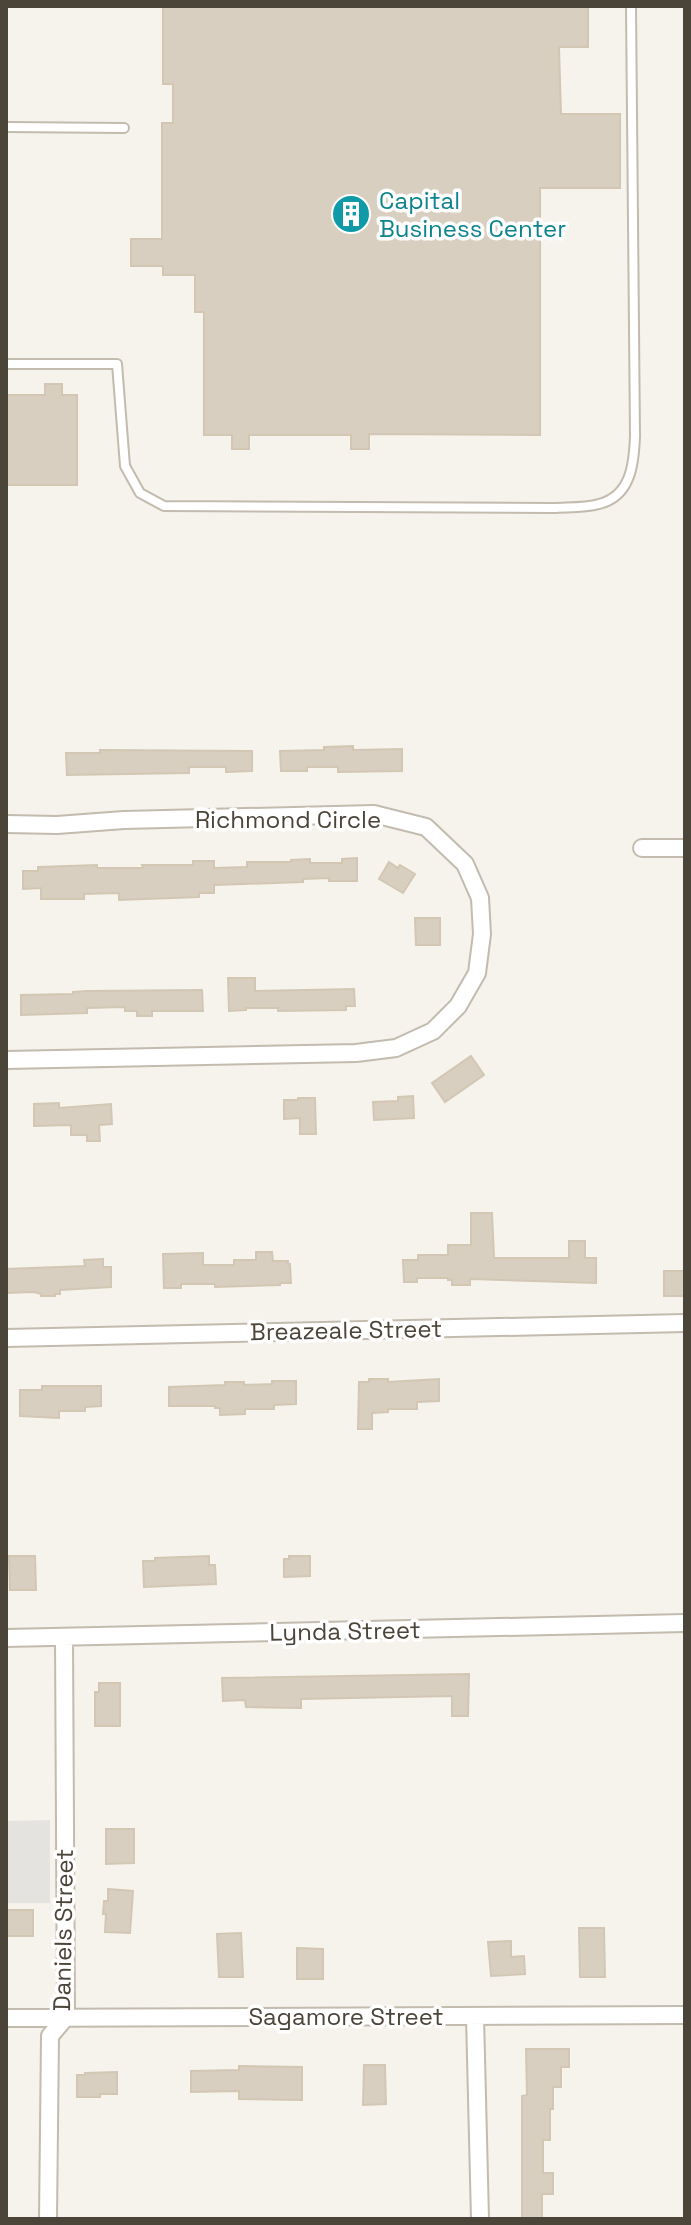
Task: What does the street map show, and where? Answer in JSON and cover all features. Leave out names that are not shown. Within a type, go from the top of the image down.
[{"type":"street","name":"Richmond Circle","points":[[6,824],[374,814],[426,827],[465,864],[480,898],[482,934],[477,973],[458,1006],[433,1031],[396,1048],[356,1053],[6,1060]]},
{"type":"street","points":[[642,848],[685,848]]},
{"type":"street","name":"Breazeale Street","points":[[6,1338],[685,1323]]},
{"type":"street","name":"Lynda Street","points":[[6,1638],[685,1623]]},
{"type":"street","name":"Daniels Street","points":[[48,2219],[50,2036],[66,2017],[64,1637]]},
{"type":"street","name":"Sagamore Street","points":[[6,2018],[685,2015]]},
{"type":"street","points":[[475,2016],[480,2219]]},
{"type":"lane","points":[[6,364],[117,364],[125,466],[140,493],[164,506],[553,508],[600,504],[620,493],[631,476],[635,436],[631,6]]},
{"type":"lane","points":[[6,127],[124,128]]},
{"type":"shaded area","points":[[50,1820],[50,1903],[6,1903],[6,1821]]},
{"type":"building","name":"Capital Business Center","points":[[163,6],[588,6],[588,47],[559,47],[561,114],[620,114],[620,188],[540,188],[540,435],[369,434],[369,449],[351,449],[351,435],[249,435],[249,449],[232,449],[232,435],[204,435],[204,312],[195,312],[195,275],[163,275],[163,266],[131,266],[131,239],[162,239],[162,123],[173,123],[173,84],[163,84]]},
{"type":"building","points":[[45,384],[62,384],[62,395],[77,395],[77,485],[6,485],[6,395],[45,395]]},
{"type":"building","points":[[353,746],[353,750],[402,749],[402,771],[338,772],[338,767],[307,767],[307,771],[281,771],[280,751]]},
{"type":"building","points":[[100,750],[252,751],[252,771],[226,772],[226,767],[189,767],[189,773],[67,775],[66,753],[100,753]]},
{"type":"building","points":[[357,858],[357,881],[329,881],[329,878],[303,879],[303,882],[214,885],[214,893],[199,893],[199,897],[119,900],[119,893],[84,894],[84,899],[41,899],[41,888],[23,889],[23,871],[38,871],[38,867],[97,865],[97,868],[143,868],[142,865],[193,865],[193,861],[214,861],[214,868],[247,867],[247,862],[310,859],[310,863],[342,863],[342,859]]},
{"type":"building","points":[[389,862],[415,874],[403,893],[379,879]]},
{"type":"building","points":[[415,918],[440,918],[440,945],[416,945]]},
{"type":"building","points":[[228,978],[255,978],[255,991],[354,989],[355,1006],[346,1006],[346,1010],[246,1008],[229,1011]]},
{"type":"building","points":[[202,990],[203,1011],[152,1011],[152,1016],[137,1016],[137,1011],[125,1011],[125,1007],[87,1008],[87,1013],[21,1015],[21,995]]},
{"type":"building","points":[[471,1056],[484,1075],[445,1102],[432,1083]]},
{"type":"building","points":[[413,1096],[414,1118],[374,1120],[373,1102],[398,1101],[398,1097]]},
{"type":"building","points":[[315,1098],[316,1134],[300,1134],[300,1118],[284,1119],[284,1100]]},
{"type":"building","points":[[59,1103],[59,1108],[111,1104],[112,1124],[99,1125],[100,1141],[87,1141],[87,1135],[71,1135],[71,1125],[34,1126],[34,1104]]},
{"type":"building","points":[[471,1213],[492,1213],[494,1258],[569,1258],[569,1241],[585,1241],[585,1258],[596,1258],[596,1283],[470,1279],[470,1285],[452,1285],[452,1280],[448,1278],[417,1278],[417,1282],[404,1282],[403,1260],[418,1260],[418,1255],[448,1255],[448,1245],[471,1245]]},
{"type":"building","points":[[256,1252],[272,1252],[273,1261],[288,1261],[291,1283],[215,1287],[215,1284],[181,1284],[181,1288],[164,1288],[163,1254],[203,1253],[203,1265],[234,1265],[234,1260],[256,1260]]},
{"type":"building","points":[[103,1259],[103,1267],[111,1267],[111,1287],[60,1290],[60,1294],[55,1296],[41,1296],[34,1292],[6,1293],[6,1269],[85,1266],[84,1260]]},
{"type":"building","points":[[664,1271],[685,1271],[685,1296],[664,1296]]},
{"type":"building","points":[[369,1379],[388,1379],[388,1382],[439,1379],[439,1401],[417,1402],[417,1409],[388,1409],[388,1412],[372,1413],[372,1429],[358,1429],[359,1382],[369,1382]]},
{"type":"building","points":[[272,1381],[296,1381],[296,1404],[274,1405],[274,1409],[245,1409],[245,1414],[220,1415],[220,1408],[215,1406],[169,1406],[169,1387],[225,1385],[225,1382],[272,1384]]},
{"type":"building","points":[[42,1386],[101,1386],[101,1406],[85,1407],[85,1411],[59,1411],[59,1418],[20,1416],[20,1390],[42,1390]]},
{"type":"building","points":[[9,1556],[35,1556],[36,1590],[10,1590]]},
{"type":"building","points":[[209,1556],[209,1565],[215,1565],[216,1584],[144,1587],[143,1561]]},
{"type":"building","points":[[289,1556],[310,1556],[310,1576],[284,1577],[284,1559],[289,1559]]},
{"type":"building","points":[[469,1674],[468,1716],[452,1716],[452,1696],[301,1699],[301,1708],[246,1707],[245,1700],[223,1701],[222,1678]]},
{"type":"building","points":[[99,1683],[120,1683],[120,1726],[95,1726],[95,1692],[99,1692]]},
{"type":"building","points":[[106,1829],[134,1829],[134,1863],[106,1864]]},
{"type":"building","points":[[108,1889],[133,1891],[130,1933],[105,1932],[106,1914],[103,1914]]},
{"type":"building","points":[[6,1910],[33,1910],[33,1936],[6,1936]]},
{"type":"building","points":[[579,1928],[604,1928],[605,1977],[580,1977]]},
{"type":"building","points":[[241,1933],[243,1977],[219,1977],[217,1934]]},
{"type":"building","points":[[511,1941],[511,1957],[524,1956],[525,1974],[491,1976],[488,1942]]},
{"type":"building","points":[[297,1948],[323,1949],[323,1979],[297,1979]]},
{"type":"building","points":[[526,2049],[569,2049],[569,2067],[561,2067],[561,2087],[553,2087],[550,2140],[543,2140],[543,2173],[553,2173],[553,2194],[542,2194],[542,2219],[522,2219],[522,2096],[527,2095]]},
{"type":"building","points":[[364,2065],[385,2065],[386,2104],[363,2105]]},
{"type":"building","points":[[239,2066],[302,2067],[302,2100],[239,2099],[239,2091],[191,2092],[191,2071],[239,2070]]},
{"type":"building","points":[[117,2072],[117,2094],[77,2097],[77,2075]]},
{"type":"place","name":"Capital Business Center","points":[[351,214]]}]
